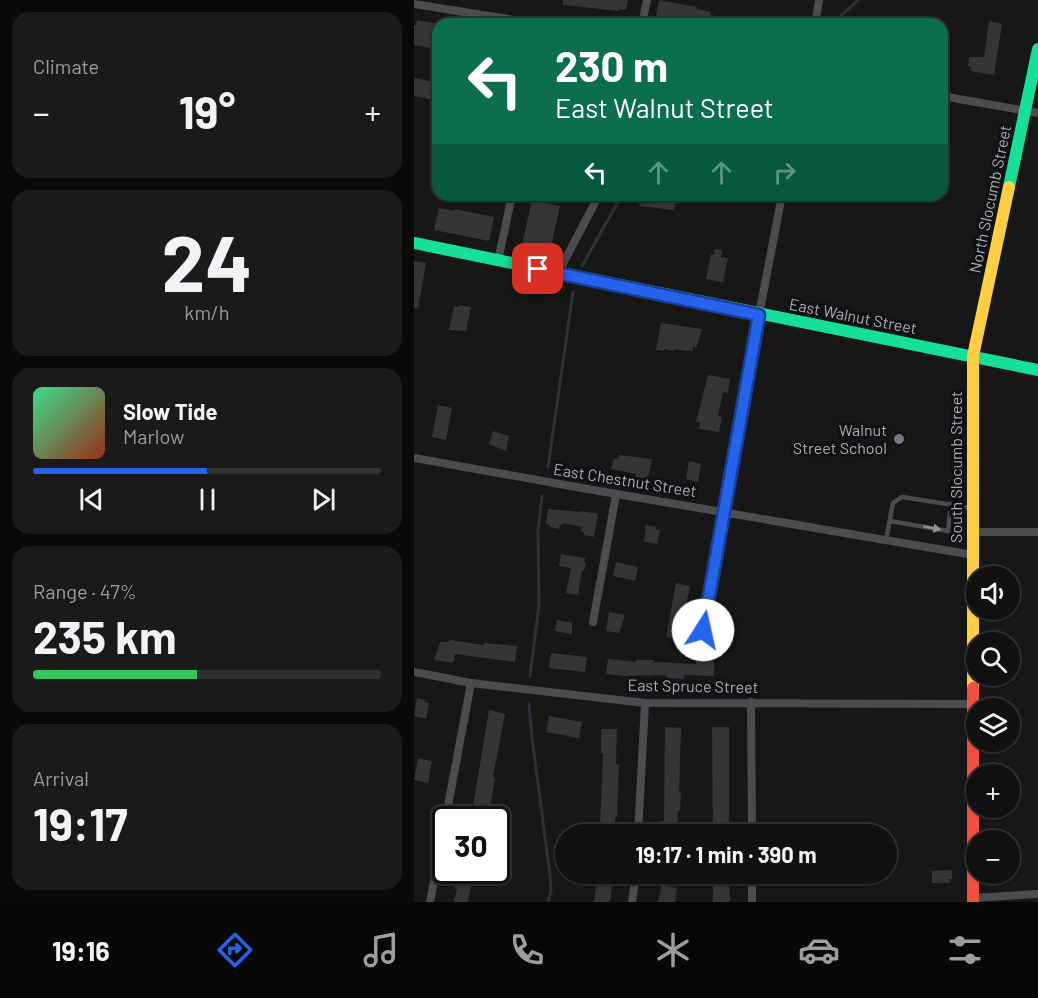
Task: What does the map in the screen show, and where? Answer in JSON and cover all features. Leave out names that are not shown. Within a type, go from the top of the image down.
[{"type":"street","points":[[643,18],[647,0]]},
{"type":"street","points":[[816,18],[819,0]]},
{"type":"street","points":[[414,4],[502,18]]},
{"type":"street","name":"North Slocumb Street","points":[[973,356],[1032,112],[1038,49]]},
{"type":"street","points":[[948,97],[1032,112]]},
{"type":"street","points":[[498,261],[511,201]]},
{"type":"street","points":[[558,273],[596,201]]},
{"type":"street","points":[[703,630],[781,201]]},
{"type":"street","name":"East Walnut Street","points":[[414,243],[1038,370]]},
{"type":"street","name":"South Slocumb Street","points":[[973,356],[974,698]]},
{"type":"street","name":"East Chestnut Street","points":[[414,458],[616,495],[973,555]]},
{"type":"street","points":[[592,622],[616,495]]},
{"type":"street","points":[[972,532],[1038,532]]},
{"type":"street","name":"East Spruce Street","points":[[414,672],[471,682],[645,703],[966,704]]},
{"type":"street","points":[[430,902],[471,682]]},
{"type":"street","points":[[751,702],[752,824]]},
{"type":"street","points":[[639,824],[645,703]]},
{"type":"street","name":"South Slocumb Street","points":[[973,900],[974,752]]},
{"type":"street","points":[[632,902],[634,884]]},
{"type":"street","points":[[752,884],[752,902]]},
{"type":"street","points":[[973,900],[1038,894]]},
{"type":"lane","points":[[886,540],[893,503],[902,497],[972,508]]},
{"type":"lane","points":[[890,521],[948,531],[951,504]]},
{"type":"building","points":[[563,0],[628,0],[626,10],[619,9],[619,11],[563,5]]},
{"type":"building","points":[[659,0],[697,7],[697,9],[711,12],[710,15],[728,18],[656,18]]},
{"type":"building","points":[[417,20],[432,23],[432,48],[414,45],[414,25]]},
{"type":"building","points":[[989,21],[1002,24],[994,75],[970,71],[971,66],[968,66],[969,57],[984,57]]},
{"type":"building","points":[[414,78],[432,82],[432,100],[414,96]]},
{"type":"building","points":[[532,201],[560,206],[550,251],[522,245]]},
{"type":"building","points":[[640,201],[676,201],[674,210],[639,206]]},
{"type":"building","points":[[439,208],[494,217],[489,241],[434,230]]},
{"type":"building","points":[[715,249],[722,250],[721,257],[728,258],[723,282],[706,279],[711,254],[714,255]]},
{"type":"building","points":[[414,261],[426,263],[418,309],[414,308]]},
{"type":"building","points":[[459,305],[471,307],[466,331],[449,330],[454,306],[459,307]]},
{"type":"building","points":[[661,323],[702,329],[696,348],[693,347],[693,351],[656,350]]},
{"type":"building","points":[[708,375],[730,379],[728,393],[723,392],[718,416],[722,417],[719,432],[699,429],[700,422],[696,422]]},
{"type":"building","points":[[438,405],[452,408],[446,440],[432,437]]},
{"type":"building","points":[[493,431],[509,436],[506,451],[489,444]]},
{"type":"building","points":[[619,455],[652,459],[647,482],[635,480],[636,474],[611,469],[614,458],[618,459]]},
{"type":"building","points":[[689,461],[701,464],[698,482],[686,479]]},
{"type":"building","points":[[548,509],[598,514],[594,537],[584,535],[584,532],[581,532],[582,527],[563,523],[563,525],[560,524],[559,529],[550,527],[546,524]]},
{"type":"building","points":[[646,525],[660,530],[657,544],[644,542]]},
{"type":"building","points":[[561,554],[585,558],[586,563],[584,571],[582,570],[578,595],[566,593],[571,568],[559,566]]},
{"type":"building","points":[[616,562],[638,567],[635,581],[613,576]]},
{"type":"building","points":[[676,583],[690,586],[679,640],[666,637]]},
{"type":"building","points":[[609,612],[625,615],[619,633],[606,631]]},
{"type":"building","points":[[557,620],[572,623],[572,634],[555,631]]},
{"type":"building","points":[[450,640],[484,645],[484,643],[517,646],[515,662],[455,654],[453,663],[434,660],[440,642]]},
{"type":"building","points":[[551,653],[587,657],[585,672],[549,668]]},
{"type":"building","points":[[608,659],[696,664],[696,661],[714,661],[714,676],[684,675],[684,679],[666,678],[666,675],[606,674]]},
{"type":"building","points":[[417,698],[429,703],[426,719],[414,716]]},
{"type":"building","points":[[489,710],[505,714],[493,777],[495,778],[490,806],[473,806]]},
{"type":"building","points":[[549,716],[582,722],[579,738],[546,732]]},
{"type":"building","points":[[665,727],[681,728],[680,811],[678,811],[677,824],[661,824],[661,821],[664,821]]},
{"type":"building","points":[[712,727],[729,727],[729,824],[713,824]]},
{"type":"building","points":[[601,729],[617,729],[616,764],[619,765],[617,817],[615,817],[615,824],[600,824],[603,753],[601,753]]},
{"type":"building","points":[[418,758],[432,761],[428,783],[414,780]]},
{"type":"building","points":[[932,871],[952,871],[950,883],[932,883]]},
{"type":"building","points":[[455,884],[471,884],[468,902],[454,902],[457,889],[454,888]]},
{"type":"building","points":[[596,884],[612,884],[610,902],[594,902]]},
{"type":"building","points":[[713,884],[729,884],[730,902],[713,902]]},
{"type":"building","points":[[662,885],[677,888],[675,902],[658,902]]},
{"type":"waterway","points":[[838,18],[858,0]]},
{"type":"waterway","points":[[582,266],[619,201]]},
{"type":"waterway","points":[[548,467],[573,292]]},
{"type":"waterway","points":[[530,676],[539,605],[538,531],[542,496]]},
{"type":"waterway","points":[[529,704],[550,875],[551,891],[548,902]]},
{"type":"traffic: fast","points":[[1009,187],[1038,49]]},
{"type":"traffic: fast","points":[[414,243],[1038,370]]},
{"type":"traffic: slow","points":[[973,688],[973,356],[1009,187]]},
{"type":"traffic: jam","points":[[973,688],[973,902]]},
{"type":"place","name":"Walnut Street School","points":[[899,439]]},
{"type":"route","points":[[538,269],[759,315],[703,630]]}]
